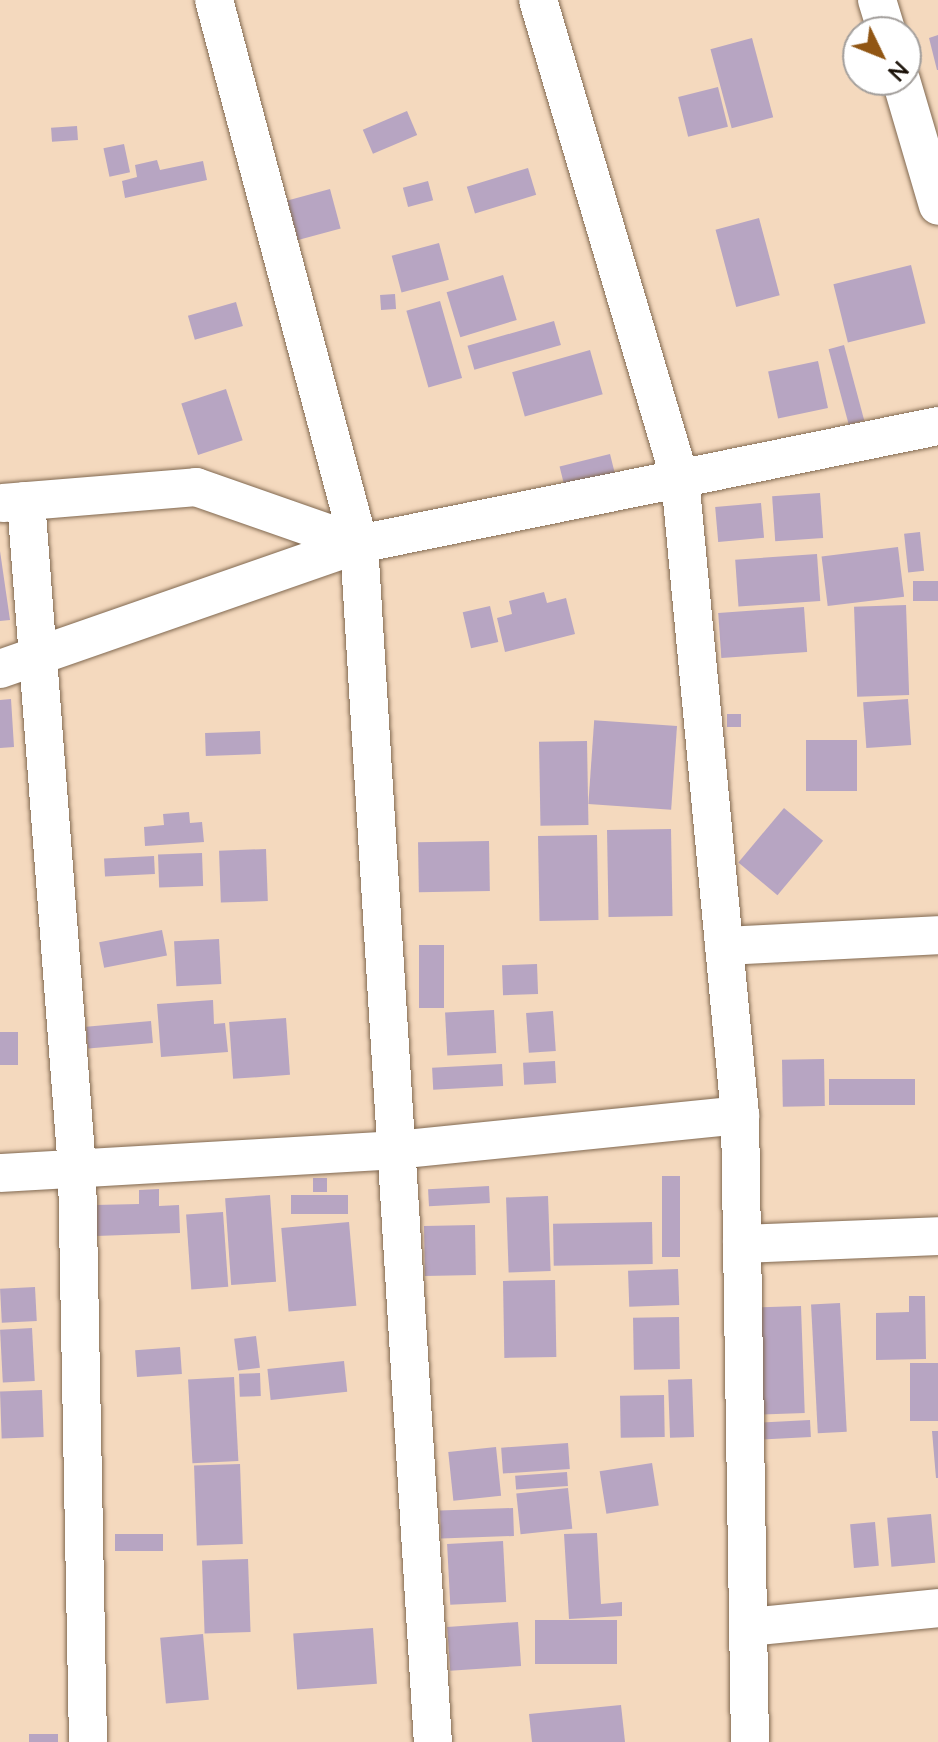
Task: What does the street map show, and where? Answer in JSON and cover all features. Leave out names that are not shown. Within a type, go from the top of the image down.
[{"type":"street","points":[[214,0],[359,544],[433,1742]]},
{"type":"street","points":[[538,0],[680,478],[740,1115],[750,1742]]},
{"type":"street","points":[[906,96],[938,206]]},
{"type":"street","points":[[0,669],[38,659],[359,544],[938,426]]},
{"type":"street","points":[[88,1742],[77,1169],[38,659],[13,502],[196,487],[359,544]]},
{"type":"street","points":[[724,946],[938,935]]},
{"type":"street","points":[[0,1173],[396,1150],[740,1115]]},
{"type":"street","points":[[742,1244],[938,1236]]},
{"type":"street","points":[[749,1627],[938,1608]]},
{"type":"building","points":[[938,35],[938,70],[937,70],[929,38]]},
{"type":"building","points":[[752,38],[773,117],[732,128],[710,49]]},
{"type":"building","points":[[718,87],[728,127],[688,137],[678,97]]},
{"type":"building","points":[[407,111],[417,135],[373,154],[363,130]]},
{"type":"building","points":[[77,126],[78,140],[52,142],[51,128]]},
{"type":"building","points":[[124,144],[130,172],[109,177],[103,148]]},
{"type":"building","points":[[157,160],[160,170],[203,161],[207,180],[125,198],[122,181],[137,177],[135,165]]},
{"type":"building","points":[[528,168],[536,195],[475,213],[467,187]]},
{"type":"building","points":[[428,181],[433,200],[408,207],[403,188]]},
{"type":"building","points":[[330,189],[341,229],[298,240],[287,200]]},
{"type":"building","points":[[759,218],[780,295],[736,307],[716,230]]},
{"type":"building","points":[[439,243],[449,280],[402,292],[392,256]]},
{"type":"building","points":[[911,265],[926,323],[848,343],[833,284]]},
{"type":"building","points":[[503,275],[517,320],[460,337],[447,292]]},
{"type":"building","points":[[395,294],[396,309],[381,310],[380,295]]},
{"type":"building","points":[[440,301],[462,378],[428,388],[406,311]]},
{"type":"building","points":[[236,302],[243,326],[195,340],[188,316]]},
{"type":"building","points":[[554,321],[561,345],[474,370],[467,346]]},
{"type":"building","points":[[844,345],[864,420],[849,424],[829,349]]},
{"type":"building","points":[[590,350],[603,394],[525,417],[512,372]]},
{"type":"building","points":[[818,361],[828,408],[778,419],[768,372]]},
{"type":"building","points":[[226,389],[243,440],[198,455],[181,404]]},
{"type":"building","points":[[610,454],[616,478],[566,491],[560,467]]},
{"type":"building","points":[[820,493],[823,538],[775,541],[772,496]]},
{"type":"building","points":[[761,503],[764,538],[718,542],[715,507]]},
{"type":"building","points":[[920,532],[924,571],[908,572],[904,534]]},
{"type":"building","points":[[898,547],[904,597],[828,606],[822,556]]},
{"type":"building","points":[[0,551],[10,620],[0,621]]},
{"type":"building","points":[[817,554],[820,601],[738,607],[735,560]]},
{"type":"building","points":[[913,581],[938,581],[938,601],[913,601]]},
{"type":"building","points":[[544,592],[547,603],[566,598],[575,634],[505,652],[497,618],[512,614],[509,601]]},
{"type":"building","points":[[906,605],[909,695],[857,697],[854,607]]},
{"type":"building","points":[[490,606],[498,642],[471,648],[463,612]]},
{"type":"building","points":[[804,607],[807,652],[721,658],[718,613]]},
{"type":"building","points":[[11,699],[14,747],[0,748],[0,700]]},
{"type":"building","points":[[908,699],[911,745],[866,748],[863,702]]},
{"type":"building","points":[[727,714],[741,714],[741,727],[727,727]]},
{"type":"building","points":[[594,720],[677,726],[671,810],[588,804]]},
{"type":"building","points":[[260,731],[261,754],[206,756],[205,733]]},
{"type":"building","points":[[806,740],[857,740],[857,791],[806,791]]},
{"type":"building","points":[[587,741],[588,825],[540,826],[539,742]]},
{"type":"building","points":[[784,808],[823,841],[777,895],[738,862]]},
{"type":"building","points":[[189,812],[190,823],[202,822],[204,842],[145,846],[144,827],[164,825],[163,814]]},
{"type":"building","points":[[671,829],[673,916],[609,917],[607,830]]},
{"type":"building","points":[[597,835],[598,920],[539,921],[538,836]]},
{"type":"building","points":[[489,841],[490,891],[419,892],[418,842]]},
{"type":"building","points":[[266,849],[268,901],[221,903],[219,851]]},
{"type":"building","points":[[202,853],[203,886],[159,888],[158,855]]},
{"type":"building","points":[[154,856],[155,874],[105,877],[104,859]]},
{"type":"building","points":[[162,930],[167,956],[104,968],[99,942]]},
{"type":"building","points":[[219,939],[221,984],[176,986],[174,941]]},
{"type":"building","points":[[419,945],[444,945],[444,1008],[419,1008]]},
{"type":"building","points":[[537,964],[538,994],[503,995],[502,965]]},
{"type":"building","points":[[213,1000],[214,1024],[225,1023],[228,1052],[161,1057],[157,1004]]},
{"type":"building","points":[[494,1010],[496,1053],[447,1056],[445,1013]]},
{"type":"building","points":[[553,1011],[556,1051],[529,1053],[526,1013]]},
{"type":"building","points":[[286,1018],[290,1075],[233,1079],[229,1022]]},
{"type":"building","points":[[151,1021],[153,1043],[88,1049],[86,1027]]},
{"type":"building","points":[[0,1032],[18,1032],[18,1065],[0,1065]]},
{"type":"building","points":[[824,1059],[825,1106],[783,1107],[782,1060]]},
{"type":"building","points":[[555,1061],[556,1083],[524,1085],[523,1063]]},
{"type":"building","points":[[502,1064],[503,1086],[433,1090],[432,1068]]},
{"type":"building","points":[[829,1079],[915,1079],[915,1105],[829,1105]]},
{"type":"building","points":[[662,1176],[680,1176],[680,1257],[662,1257]]},
{"type":"building","points":[[313,1178],[327,1178],[327,1192],[313,1192]]},
{"type":"building","points":[[489,1186],[490,1203],[429,1206],[428,1189]]},
{"type":"building","points":[[159,1189],[159,1206],[179,1205],[180,1233],[96,1236],[95,1205],[139,1204],[139,1190]]},
{"type":"building","points":[[270,1195],[276,1282],[231,1285],[225,1198]]},
{"type":"building","points":[[291,1195],[348,1195],[348,1214],[291,1214]]},
{"type":"building","points":[[548,1196],[551,1271],[509,1272],[506,1197]]},
{"type":"building","points":[[223,1212],[228,1287],[191,1289],[186,1215]]},
{"type":"building","points":[[349,1222],[356,1306],[289,1312],[281,1228]]},
{"type":"building","points":[[652,1222],[653,1264],[554,1266],[553,1224]]},
{"type":"building","points":[[475,1225],[476,1275],[425,1276],[424,1226]]},
{"type":"building","points":[[678,1269],[679,1305],[629,1307],[628,1271]]},
{"type":"building","points":[[555,1280],[556,1357],[504,1358],[503,1281]]},
{"type":"building","points":[[35,1287],[37,1321],[2,1323],[0,1289]]},
{"type":"building","points":[[909,1296],[925,1296],[926,1359],[876,1360],[876,1313],[909,1312]]},
{"type":"building","points":[[840,1303],[847,1432],[818,1433],[811,1305]]},
{"type":"building","points":[[801,1306],[805,1413],[758,1415],[754,1308]]},
{"type":"building","points":[[679,1317],[680,1369],[634,1370],[633,1318]]},
{"type":"building","points":[[32,1328],[35,1381],[3,1383],[0,1330]]},
{"type":"building","points":[[256,1336],[260,1368],[238,1370],[234,1339]]},
{"type":"building","points":[[180,1347],[182,1374],[137,1377],[135,1350]]},
{"type":"building","points":[[344,1361],[347,1392],[271,1400],[267,1369]]},
{"type":"building","points":[[910,1363],[938,1363],[938,1421],[910,1421]]},
{"type":"building","points":[[260,1373],[261,1396],[240,1397],[239,1374]]},
{"type":"building","points":[[234,1377],[238,1461],[192,1463],[188,1379]]},
{"type":"building","points":[[692,1379],[694,1437],[670,1438],[668,1380]]},
{"type":"building","points":[[42,1390],[44,1437],[2,1438],[0,1391]]},
{"type":"building","points":[[664,1395],[665,1437],[621,1438],[620,1396]]},
{"type":"building","points":[[810,1420],[811,1437],[757,1440],[756,1423]]},
{"type":"building","points":[[932,1431],[938,1431],[938,1478],[936,1478]]},
{"type":"building","points":[[568,1443],[570,1469],[503,1474],[501,1448]]},
{"type":"building","points":[[496,1447],[501,1496],[453,1501],[448,1452]]},
{"type":"building","points":[[652,1463],[659,1505],[606,1514],[600,1471]]},
{"type":"building","points":[[240,1464],[243,1544],[197,1546],[194,1466]]},
{"type":"building","points":[[567,1472],[568,1486],[516,1490],[515,1476]]},
{"type":"building","points":[[568,1488],[572,1529],[521,1534],[516,1493]]},
{"type":"building","points":[[513,1508],[514,1536],[441,1539],[440,1511]]},
{"type":"building","points":[[931,1514],[935,1563],[891,1567],[887,1518]]},
{"type":"building","points":[[875,1522],[879,1566],[854,1568],[850,1524]]},
{"type":"building","points":[[597,1533],[601,1604],[622,1602],[622,1616],[569,1619],[564,1534]]},
{"type":"building","points":[[115,1534],[163,1534],[163,1551],[115,1551]]},
{"type":"building","points":[[503,1541],[506,1602],[450,1605],[447,1544]]},
{"type":"building","points":[[248,1559],[251,1632],[205,1634],[202,1561]]},
{"type":"building","points":[[535,1620],[617,1620],[617,1664],[535,1664]]},
{"type":"building","points":[[518,1622],[521,1666],[450,1671],[447,1627]]},
{"type":"building","points":[[373,1628],[377,1684],[297,1689],[293,1634]]},
{"type":"building","points":[[203,1634],[209,1700],[166,1703],[160,1638]]},
{"type":"building","points":[[621,1705],[625,1742],[532,1742],[529,1714]]},
{"type":"building","points":[[29,1734],[58,1734],[58,1742],[29,1742]]}]
